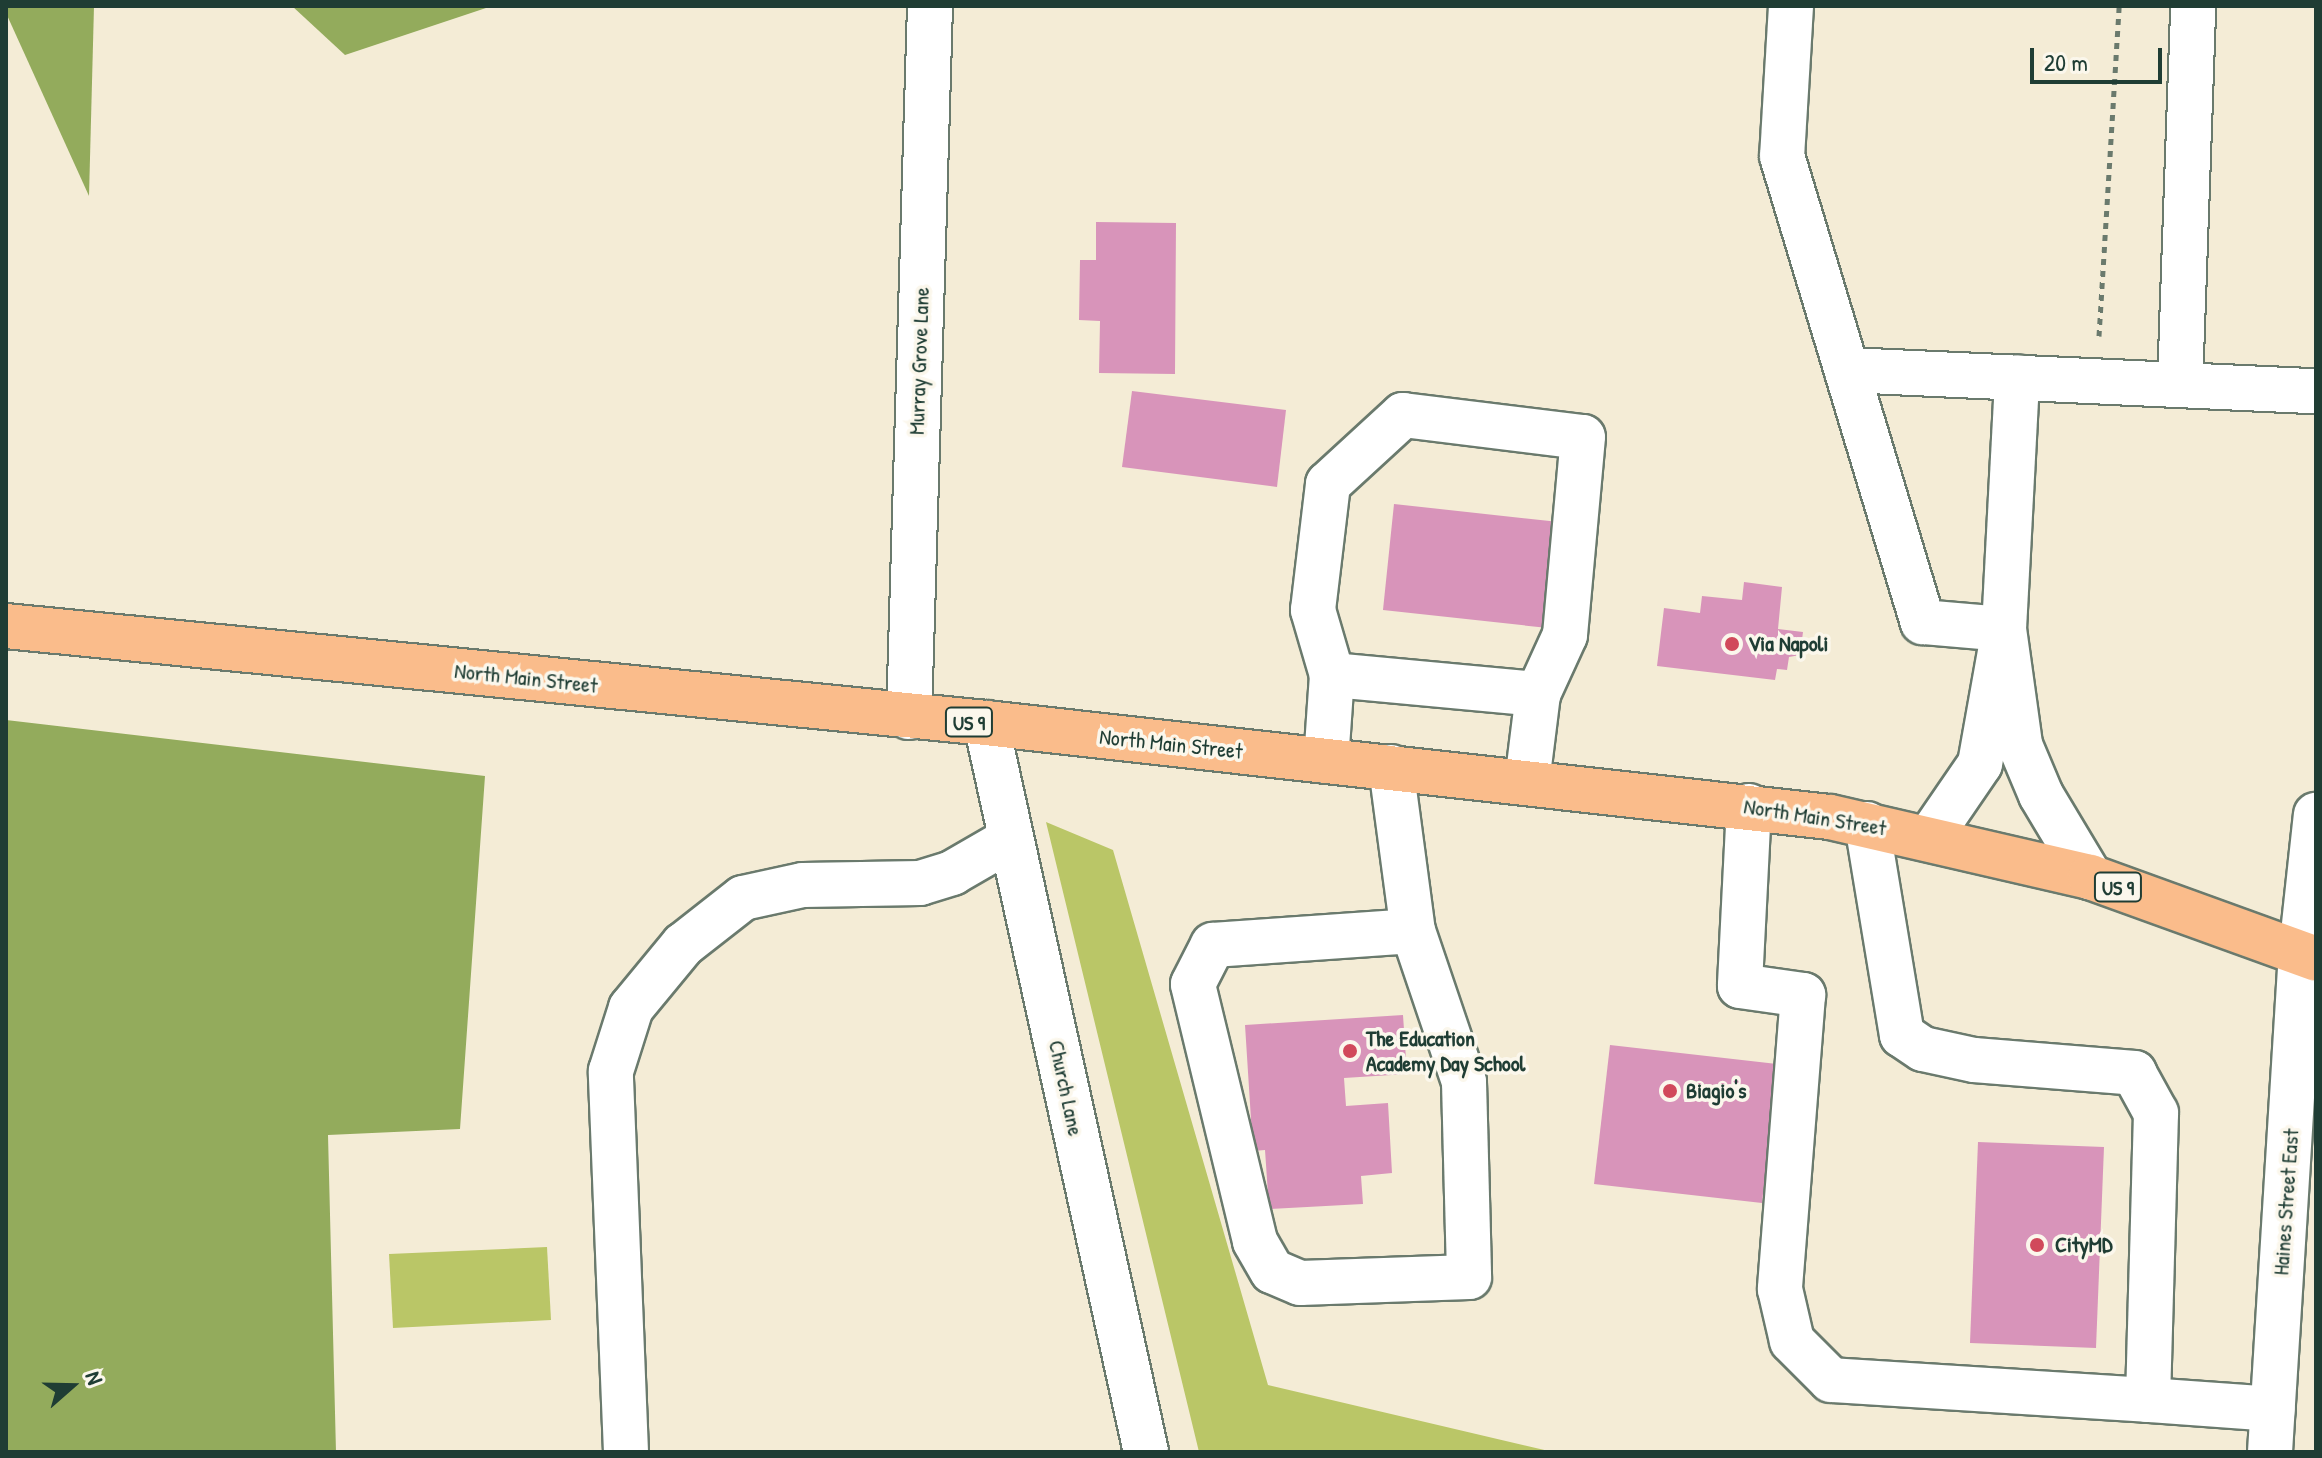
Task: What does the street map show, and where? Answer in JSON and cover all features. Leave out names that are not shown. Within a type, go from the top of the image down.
[{"type":"highway","name":"North Main Street","points":[[6,626],[986,723],[1749,806],[1930,837],[2090,877],[2309,956]]},
{"type":"street","name":"Murray Grove Lane","points":[[909,717],[930,6]]},
{"type":"street","points":[[1791,6],[1782,156],[1923,622],[2004,629]]},
{"type":"street","points":[[2180,385],[2193,6]]},
{"type":"street","points":[[1847,370],[2316,391]]},
{"type":"street","points":[[1930,837],[1980,764],[2004,629],[2017,377]]},
{"type":"street","points":[[1326,761],[1332,675],[1313,610],[1328,484],[1403,415],[1583,437],[1565,635],[1538,694],[1527,782]]},
{"type":"street","points":[[2004,629],[2020,745],[2041,795],[2090,877]]},
{"type":"street","points":[[1332,675],[1538,694]]},
{"type":"street","name":"Church Lane","points":[[986,723],[1146,1452]]},
{"type":"street","points":[[1391,767],[1413,931],[1464,1082],[1469,1277],[1300,1283],[1272,1271],[1255,1241],[1193,984],[1213,945],[1413,931]]},
{"type":"street","points":[[1749,806],[1740,986],[1803,995],[1780,1289],[1792,1341],[1831,1380],[2273,1409]]},
{"type":"street","name":"Haines Street East","points":[[2270,1452],[2309,956],[2316,815]]},
{"type":"street","points":[[1867,824],[1902,1035],[1923,1049],[1974,1060],[2134,1073],[2156,1113],[2148,1400]]},
{"type":"street","points":[[626,1452],[611,1071],[631,1008],[683,945],[743,898],[803,885],[920,883],[952,873],[1011,839]]},
{"type":"path","points":[[2099,349],[2119,6]]},
{"type":"green space","points":[[6,6],[94,6],[89,196],[6,13]]},
{"type":"green space","points":[[292,6],[492,6],[345,55]]},
{"type":"green space","points":[[6,720],[485,776],[460,1129],[328,1135],[336,1452],[6,1452]]},
{"type":"green space","points":[[1046,822],[1113,850],[1268,1385],[1553,1452],[1199,1452]]},
{"type":"green space","points":[[547,1247],[551,1320],[393,1328],[389,1254]]},
{"type":"building","points":[[1096,222],[1176,223],[1175,374],[1099,373],[1100,321],[1079,320],[1080,260],[1096,260]]},
{"type":"building","points":[[1132,391],[1286,410],[1277,487],[1122,467]]},
{"type":"building","points":[[1394,504],[1559,522],[1548,628],[1383,610]]},
{"type":"building","points":[[1744,582],[1782,587],[1778,629],[1803,632],[1800,655],[1789,657],[1787,670],[1777,669],[1775,680],[1657,666],[1664,608],[1700,613],[1702,596],[1742,600]]},
{"type":"building","points":[[1403,1015],[1407,1074],[1344,1078],[1346,1106],[1388,1103],[1392,1173],[1361,1176],[1363,1204],[1269,1209],[1265,1150],[1253,1151],[1245,1025]]},
{"type":"building","points":[[1610,1045],[1777,1064],[1762,1203],[1594,1184]]},
{"type":"building","name":"CityMD","points":[[1978,1142],[2104,1147],[2096,1348],[1970,1343]]},
{"type":"place","name":"Via Napoli","points":[[1732,644]]},
{"type":"place","name":"The Education Academy Day School","points":[[1350,1051]]},
{"type":"place","name":"Biagio's","points":[[1670,1091]]},
{"type":"place","name":"CityMD","points":[[2037,1245]]}]
